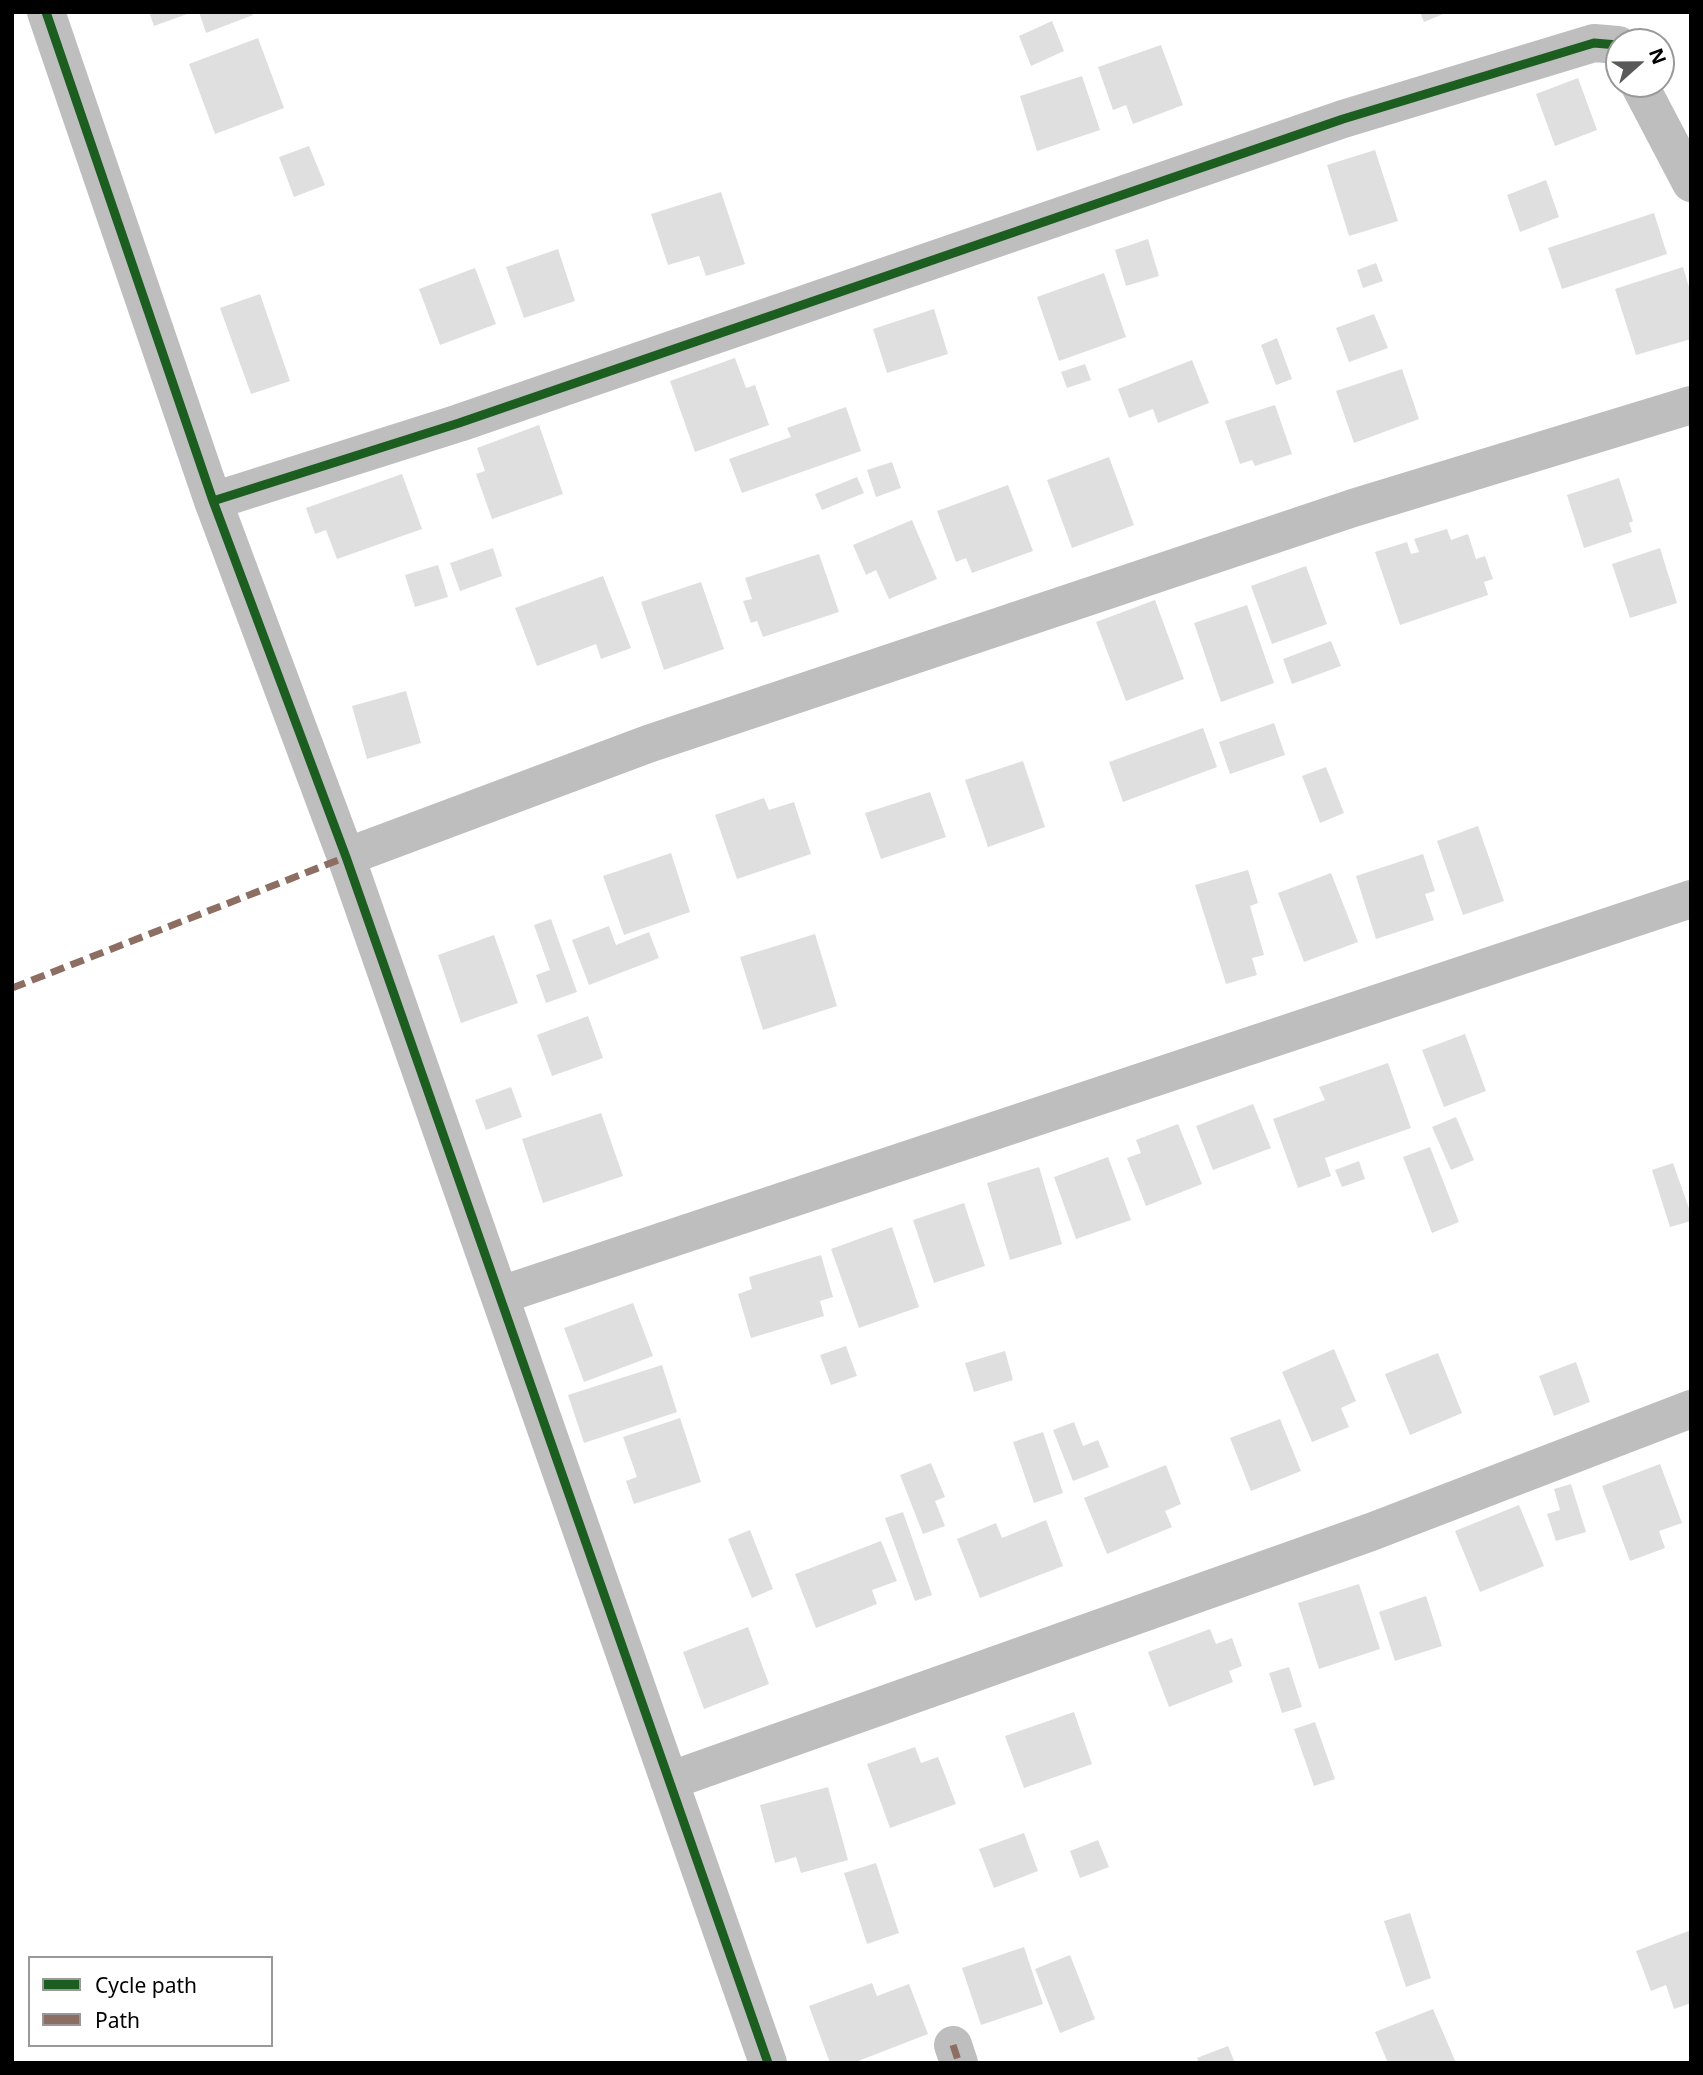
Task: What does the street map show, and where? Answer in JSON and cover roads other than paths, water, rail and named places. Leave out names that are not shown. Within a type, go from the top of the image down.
[{"type":"street","points":[[46,12],[213,501],[346,857],[768,2063]]},
{"type":"street","points":[[213,501],[472,418],[1343,119],[1605,38]]},
{"type":"street","points":[[1646,98],[1691,183]]},
{"type":"street","points":[[346,857],[661,739],[1353,508],[1691,405]]},
{"type":"street","points":[[501,1295],[1691,899]]},
{"type":"street","points":[[669,1781],[1371,1532],[1691,1409]]}]
